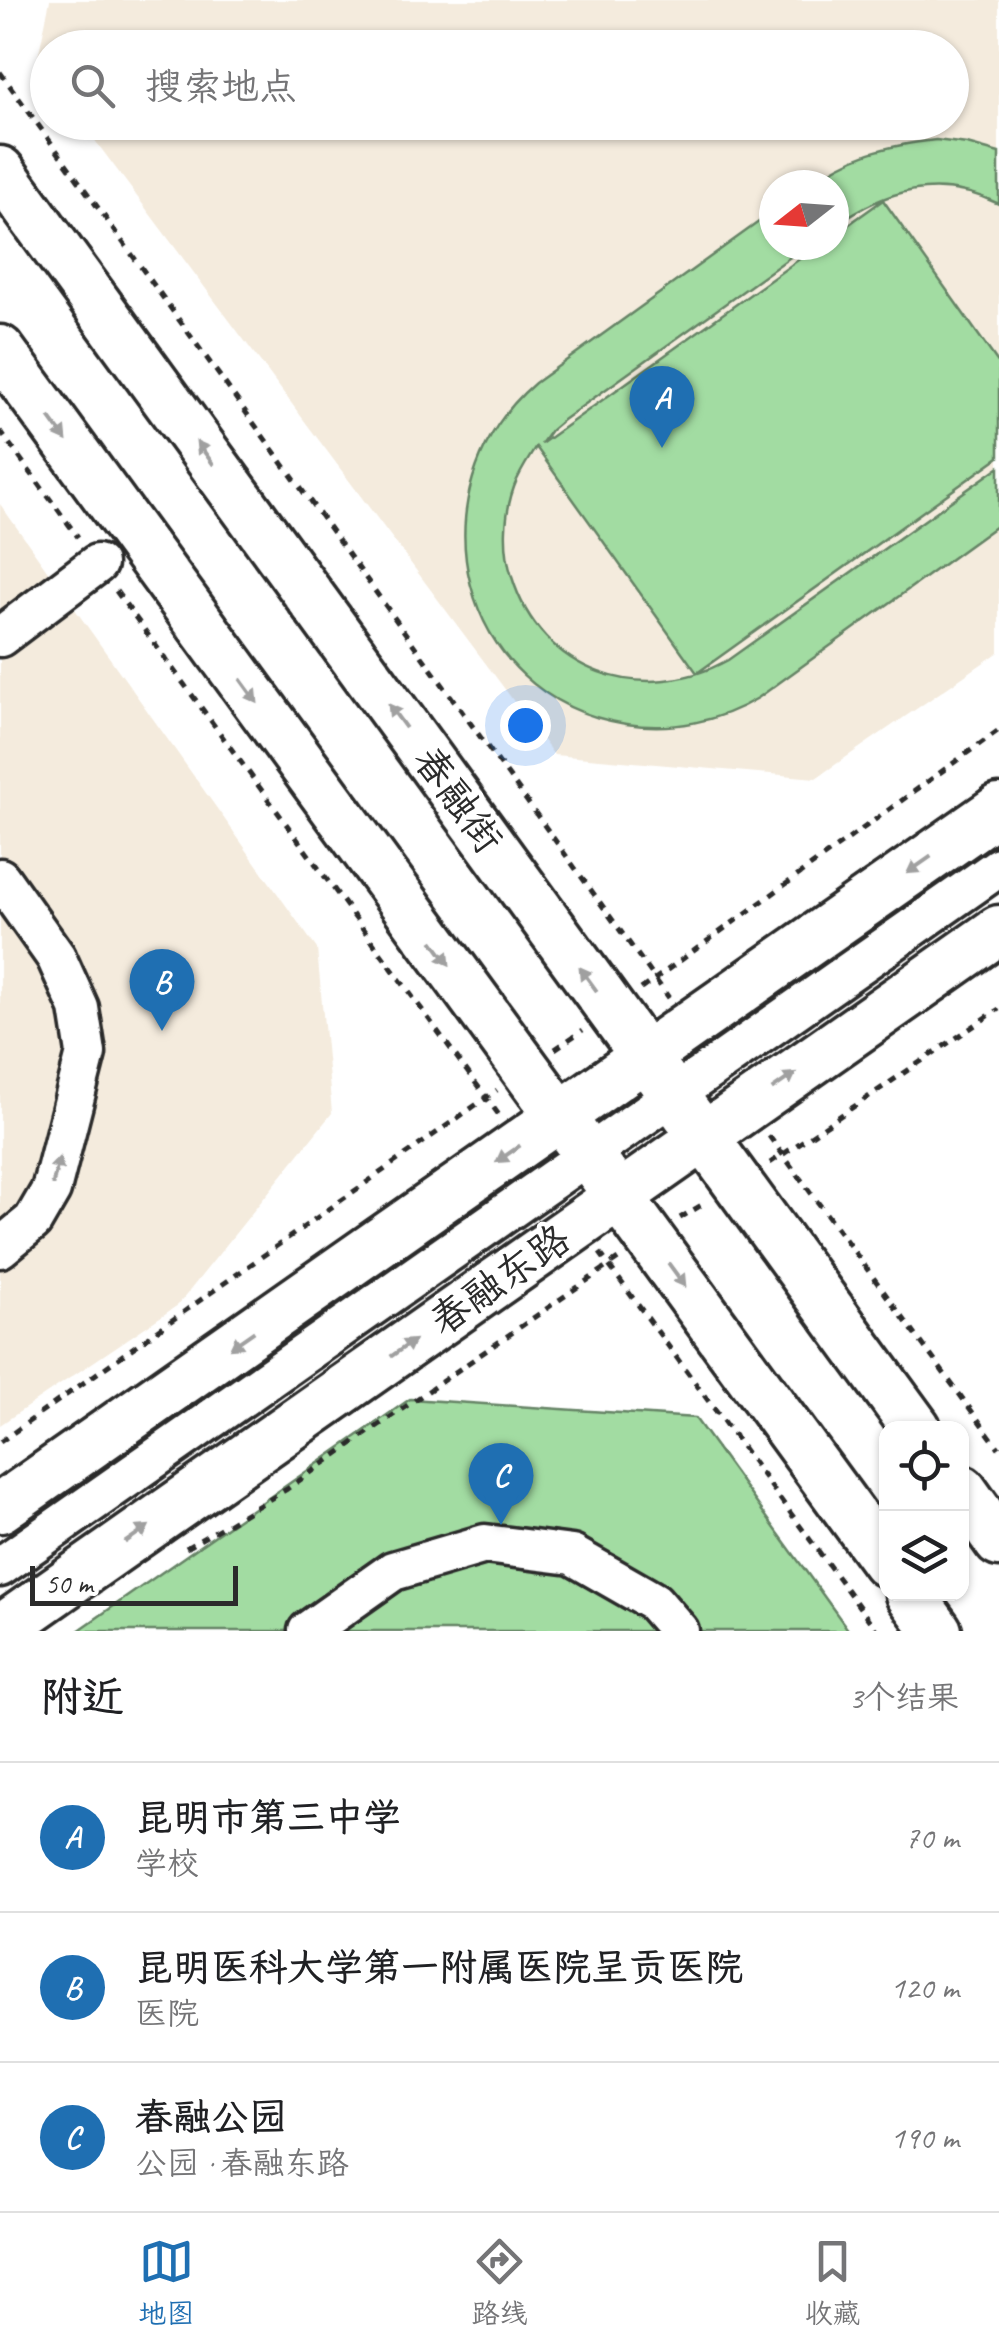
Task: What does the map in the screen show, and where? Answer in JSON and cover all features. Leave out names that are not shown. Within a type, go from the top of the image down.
[{"type":"main road","name":"春融街","points":[[0,172],[911,1421]]},
{"type":"main road","points":[[0,350],[879,1552]]},
{"type":"main road","points":[[0,1508],[999,809]]},
{"type":"main road","name":"春融东路","points":[[0,1630],[999,930]]},
{"type":"main road","points":[[969,1500],[999,1542]]},
{"type":"main road","points":[[915,1601],[937,1631]]},
{"type":"street","points":[[0,637],[96,564]]},
{"type":"street","points":[[0,1567],[999,867]]},
{"type":"street","points":[[0,878],[56,958],[80,1008],[86,1053],[51,1190],[33,1221],[0,1248]]},
{"type":"street","points":[[308,1631],[392,1571],[485,1544],[572,1555],[654,1602],[679,1631]]},
{"type":"path","points":[[0,72],[30,113]]},
{"type":"path","points":[[49,140],[690,1026]]},
{"type":"path","points":[[0,430],[522,1144]]},
{"type":"path","points":[[184,1550],[287,1489],[649,1237],[738,1184],[999,1009]]},
{"type":"path","points":[[748,1106],[999,1448]]},
{"type":"path","points":[[580,1224],[877,1631]]},
{"type":"shaded area","points":[[50,0],[999,0],[999,652],[816,778],[554,755],[95,140],[969,140],[969,30],[44,30]]},
{"type":"shaded area","points":[[0,504],[317,949],[332,1113],[178,1305],[0,1425]]},
{"type":"green space","points":[[936,140],[999,153],[999,204],[977,195],[934,188],[893,195],[849,216],[849,170],[833,170],[869,153]]},
{"type":"green space","points":[[883,200],[999,364],[999,457],[697,673],[536,447],[516,482],[506,532],[509,566],[526,610],[546,637],[571,658],[599,672],[630,680],[696,674],[728,660],[999,467],[999,524],[758,698],[727,713],[677,725],[643,726],[569,706],[523,675],[490,633],[471,584],[465,532],[473,478],[496,428],[535,383],[759,222],[759,260],[786,260],[563,420],[541,444],[798,260],[849,260],[849,224]]},
{"type":"green space","points":[[410,1399],[695,1418],[849,1631],[78,1631]]},
{"type":"place","name":"昆明市第三中学","points":[[662,448]]},
{"type":"place","name":"昆明医科大学第一附属医院呈贡医院","points":[[162,1031]]},
{"type":"place","name":"春融公园","points":[[501,1525]]}]
